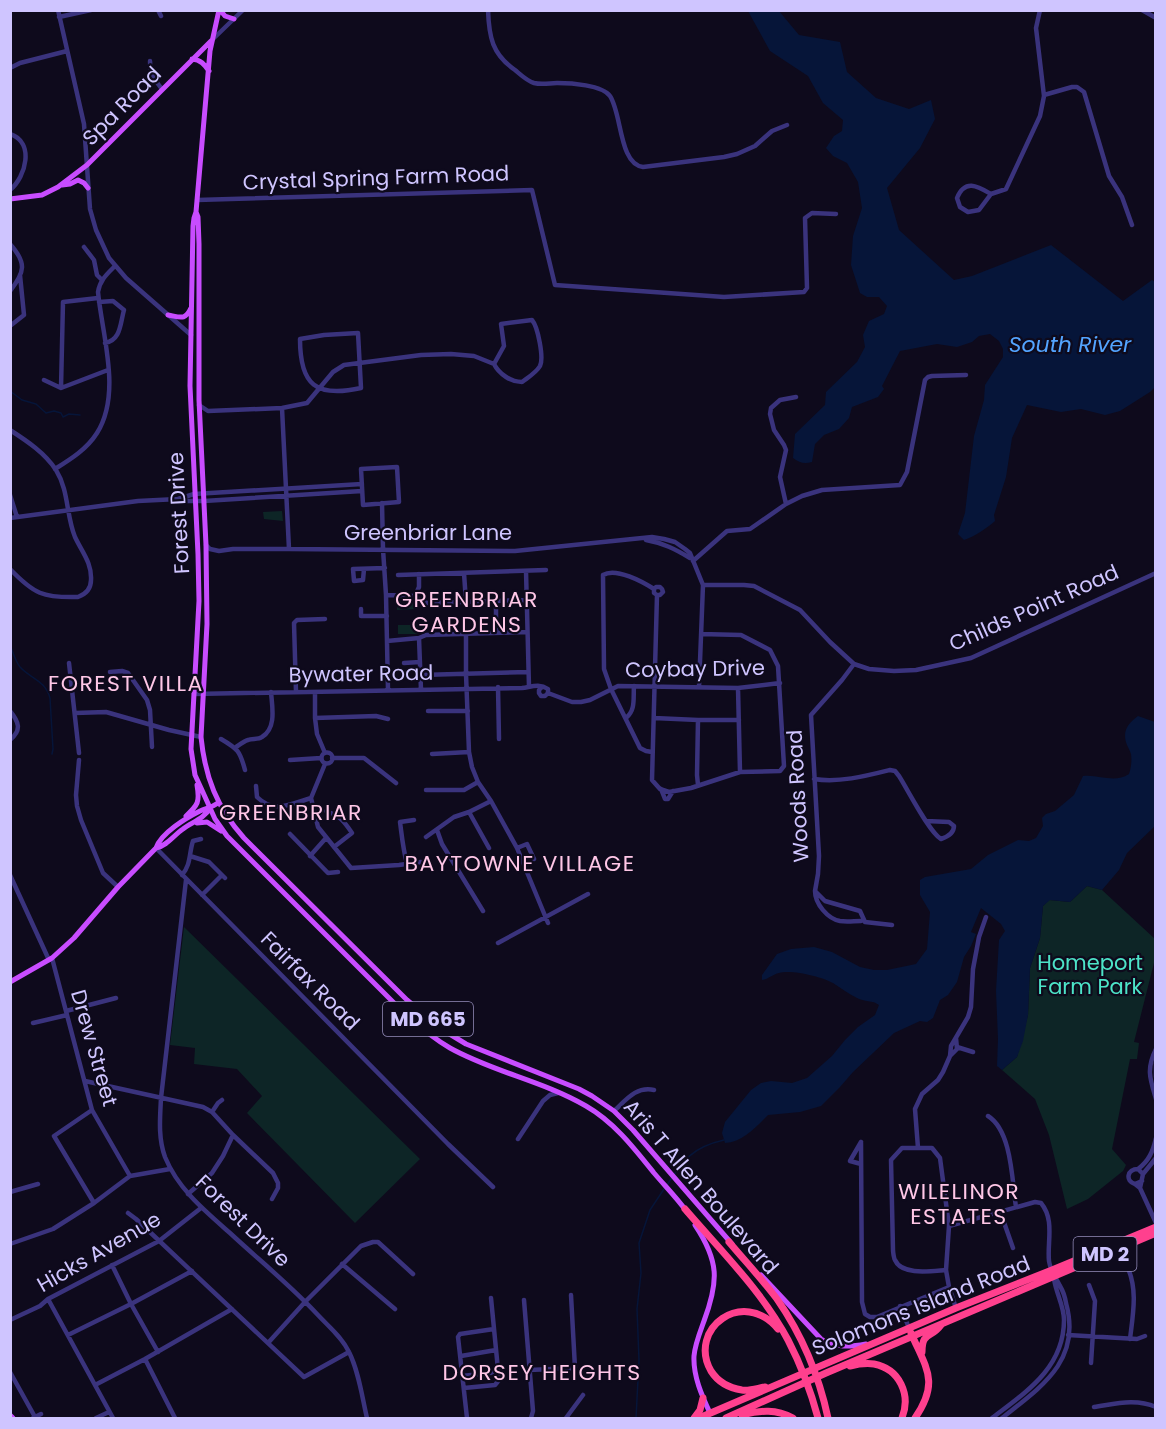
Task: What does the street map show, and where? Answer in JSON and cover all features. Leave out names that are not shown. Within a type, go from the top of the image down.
[{"type":"highway","name":"Aris T Allen Boulevard","points":[[684,1208],[758,1294],[778,1323],[809,1387],[818,1419]]},
{"type":"highway","name":"Solomons Island Road","points":[[727,1418],[942,1324],[1155,1225]]},
{"type":"highway","name":"Solomons Island Road","points":[[699,1419],[713,1417],[793,1377],[956,1308],[1155,1233]]},
{"type":"highway","name":"Aris T Allen Boulevard","points":[[729,1242],[768,1288],[798,1335],[812,1362],[828,1419]]},
{"type":"highway","points":[[777,1385],[740,1390],[719,1381],[710,1369],[706,1353],[712,1329],[721,1319],[737,1312],[761,1314],[774,1324],[794,1353]]},
{"type":"highway","points":[[922,1355],[922,1342],[927,1336],[937,1331],[942,1324]]},
{"type":"highway","points":[[909,1328],[922,1355],[930,1383],[926,1402],[915,1419]]},
{"type":"highway","points":[[839,1368],[869,1364],[881,1366],[892,1372],[902,1383],[904,1390],[906,1404],[902,1419]]},
{"type":"highway","points":[[819,1383],[834,1419]]},
{"type":"highway","points":[[694,1419],[700,1410],[703,1398]]},
{"type":"highway","points":[[727,1418],[769,1411],[778,1412],[793,1419]]},
{"type":"main road","points":[[219,10],[227,18],[234,19]]},
{"type":"main road","name":"Forest Drive","points":[[210,808],[195,775],[191,749],[199,601],[190,386],[194,218],[212,41],[219,10]]},
{"type":"main road","name":"Spa Road","points":[[10,199],[42,195],[87,165],[212,41]]},
{"type":"main road","points":[[192,59],[199,60],[209,71]]},
{"type":"main road","points":[[60,185],[78,180],[88,188]]},
{"type":"main road","name":"Forest Drive","points":[[196,212],[200,250],[199,405],[207,560],[207,624],[201,737],[207,774],[218,803]]},
{"type":"main road","points":[[168,315],[184,317],[192,307]]},
{"type":"main road","points":[[191,335],[199,342]]},
{"type":"main road","points":[[196,661],[205,662]]},
{"type":"main road","points":[[10,982],[50,959],[78,934],[118,887],[156,848],[162,847],[182,825],[198,803],[199,794],[195,775]]},
{"type":"main road","points":[[182,825],[207,814],[210,808],[218,803]]},
{"type":"main road","name":"Aris T Allen Boulevard","points":[[218,803],[244,838],[391,985],[432,1022],[466,1044],[579,1089],[614,1111],[729,1242]]},
{"type":"main road","name":"Aris T Allen Boulevard","points":[[210,808],[227,836],[375,985],[425,1031],[461,1054],[558,1093],[586,1106],[608,1121],[684,1208]]},
{"type":"main road","points":[[182,825],[203,822],[211,824],[227,836]]},
{"type":"main road","points":[[684,1208],[705,1241],[714,1267],[713,1295],[694,1354],[694,1372],[703,1398],[713,1417]]},
{"type":"main road","points":[[729,1242],[821,1339],[840,1346],[857,1346],[880,1341]]},
{"type":"street","points":[[58,10],[84,124],[90,209],[102,245],[115,266],[126,278],[191,335]]},
{"type":"street","points":[[59,17],[91,10]]},
{"type":"street","name":"Spa Road","points":[[212,41],[243,10]]},
{"type":"street","points":[[488,10],[490,37],[498,54],[509,66],[526,78],[538,83],[568,84],[598,88],[607,92],[613,102],[628,155],[633,163],[640,167],[706,160],[737,154],[755,146],[772,131],[787,125]]},
{"type":"street","points":[[991,194],[978,186],[971,186],[959,192],[957,198],[960,207],[968,212],[979,210],[991,194],[1006,189],[1040,116],[1044,95],[1036,28],[1040,10]]},
{"type":"street","points":[[1142,10],[1155,18]]},
{"type":"street","points":[[10,68],[20,63],[67,51]]},
{"type":"street","points":[[150,61],[150,73],[162,89]]},
{"type":"street","points":[[1044,95],[1072,87],[1077,87],[1084,92],[1109,176],[1122,197],[1132,225]]},
{"type":"street","points":[[10,134],[22,140],[26,163],[15,186],[10,190]]},
{"type":"street","name":"Crystal Spring Farm Road","points":[[197,200],[532,190],[555,285],[724,297],[804,292],[807,288],[805,218],[812,213],[836,214]]},
{"type":"street","points":[[10,244],[20,254],[22,262],[18,281],[10,291]]},
{"type":"street","points":[[84,247],[94,260],[97,275],[102,280]]},
{"type":"street","points":[[55,470],[82,450],[98,432],[107,407],[108,370],[98,292],[102,280],[115,266]]},
{"type":"street","points":[[10,326],[24,315],[20,275]]},
{"type":"street","points":[[61,388],[63,302],[113,301],[124,310],[116,338],[112,342],[105,343]]},
{"type":"street","points":[[200,420],[208,411],[282,408],[307,403],[333,372],[344,365],[359,363],[451,354],[474,356],[494,364],[496,369],[514,382],[522,382],[539,369],[541,363],[536,324],[532,320],[501,324],[504,346],[494,364]]},
{"type":"street","points":[[358,333],[361,388],[333,392],[320,389],[304,373],[300,339],[358,333]]},
{"type":"street","points":[[44,380],[61,388],[108,370]]},
{"type":"street","points":[[699,687],[703,585],[692,560],[728,531],[750,529],[786,504],[802,496],[822,490],[900,485],[907,472],[925,380],[932,376],[966,375]]},
{"type":"street","points":[[786,504],[780,477],[786,450],[774,430],[770,414],[771,408],[780,400],[796,397]]},
{"type":"street","points":[[199,405],[208,411]]},
{"type":"street","points":[[282,408],[289,549]]},
{"type":"street","points":[[10,430],[39,451],[55,470],[65,490],[75,537],[91,570],[91,582],[89,590],[78,597],[49,596],[30,588],[10,569]]},
{"type":"street","points":[[397,466],[399,502],[363,505],[362,483],[360,469],[397,466]]},
{"type":"street","points":[[10,518],[138,501],[362,483]]},
{"type":"street","points":[[203,497],[362,491]]},
{"type":"street","points":[[10,495],[17,516]]},
{"type":"street","points":[[382,503],[387,595],[388,690]]},
{"type":"street","name":"Greenbriar Lane","points":[[206,545],[210,549],[219,551],[233,549],[515,551],[637,539],[674,548],[692,560]]},
{"type":"street","points":[[207,560],[219,551]]},
{"type":"street","name":"Greenbriar Lane","points":[[364,569],[385,568]]},
{"type":"street","points":[[398,575],[546,570]]},
{"type":"street","points":[[526,571],[529,687]]},
{"type":"street","points":[[652,752],[640,748],[604,669],[603,575],[606,572],[613,572],[642,582],[654,590],[657,595],[652,780],[661,789],[669,792],[740,772],[780,771],[784,766],[778,666],[770,650],[741,635],[701,634]]},
{"type":"street","points":[[464,573],[466,602]]},
{"type":"street","name":"Childs Point Road","points":[[854,664],[869,669],[916,670],[971,658],[1155,573]]},
{"type":"street","points":[[415,596],[419,587],[419,574]]},
{"type":"street","points":[[703,585],[754,586],[800,610],[854,664]]},
{"type":"street","points":[[387,595],[415,596],[427,603],[526,600]]},
{"type":"street","points":[[496,601],[496,633]]},
{"type":"street","points":[[361,609],[361,616],[387,616]]},
{"type":"street","points":[[296,692],[294,623],[297,620],[325,619]]},
{"type":"street","points":[[387,641],[419,638],[426,635],[527,632]]},
{"type":"street","points":[[466,634],[466,674],[472,767],[478,782],[517,848],[548,923]]},
{"type":"street","points":[[419,638],[421,690]]},
{"type":"street","points":[[404,663],[420,662]]},
{"type":"street","points":[[69,663],[79,753]]},
{"type":"street","name":"Woods Road","points":[[854,664],[811,715],[819,856],[815,891],[825,902],[860,911],[866,922],[892,925]]},
{"type":"street","points":[[110,672],[122,671],[130,676],[149,705],[152,747]]},
{"type":"street","points":[[421,675],[528,672]]},
{"type":"street","name":"Coybay Drive","points":[[611,688],[618,686],[738,688],[780,683]]},
{"type":"street","name":"Bywater Road","points":[[194,694],[467,689],[536,685],[541,688]]},
{"type":"street","points":[[626,718],[632,712],[634,686]]},
{"type":"street","points":[[498,687],[499,739]]},
{"type":"street","points":[[541,688],[548,688],[548,693],[546,696],[539,693],[541,688]]},
{"type":"street","points":[[548,693],[572,702],[581,702],[590,700],[611,688]]},
{"type":"street","points":[[738,688],[740,772]]},
{"type":"street","points":[[236,747],[247,740],[263,737],[269,730],[272,713],[271,692]]},
{"type":"street","points":[[315,692],[317,734],[325,753],[329,753],[332,758]]},
{"type":"street","points":[[10,711],[18,720],[19,730],[10,740]]},
{"type":"street","points":[[428,711],[468,711]]},
{"type":"street","points":[[75,713],[106,712],[152,726],[201,737]]},
{"type":"street","points":[[315,718],[376,716],[388,719]]},
{"type":"street","points":[[654,718],[739,720]]},
{"type":"street","points":[[698,720],[698,785]]},
{"type":"street","points":[[221,739],[236,747],[245,770]]},
{"type":"street","points":[[432,753],[470,752]]},
{"type":"street","points":[[290,760],[321,758],[325,753]]},
{"type":"street","points":[[321,758],[325,764]]},
{"type":"street","points":[[332,758],[330,763],[325,764],[311,798],[318,827],[351,868],[421,862]]},
{"type":"street","points":[[332,758],[364,759],[396,783]]},
{"type":"street","points":[[79,760],[76,797],[81,820],[102,873],[118,887]]},
{"type":"street","points":[[814,779],[825,781],[848,779],[895,771],[926,821],[936,836],[942,839],[954,829],[949,822],[926,821]]},
{"type":"street","points":[[426,790],[464,790],[478,782]]},
{"type":"street","points":[[256,786],[257,797],[269,806],[278,807],[311,798]]},
{"type":"street","points":[[426,837],[453,818],[491,801]]},
{"type":"street","points":[[326,811],[344,821],[352,833],[334,847]]},
{"type":"street","points":[[469,812],[489,848]]},
{"type":"street","points":[[406,864],[401,844],[403,839],[400,822],[414,820]]},
{"type":"street","points":[[437,830],[442,843],[483,911]]},
{"type":"street","points":[[290,834],[328,873],[338,872]]},
{"type":"street","points":[[310,856],[326,838]]},
{"type":"street","points":[[182,875],[187,870],[193,841],[201,839]]},
{"type":"street","points":[[517,848],[527,844],[534,859]]},
{"type":"street","name":"Fairfax Road","points":[[156,848],[493,1187]]},
{"type":"street","points":[[190,856],[209,862],[224,876],[202,895]]},
{"type":"street","name":"Drew Street","points":[[10,875],[50,959],[67,1013],[92,1110],[130,1176]]},
{"type":"street","name":"Forest Drive","points":[[186,880],[161,1098],[159,1123],[164,1155],[170,1169],[201,1208],[305,1302],[340,1338],[350,1352],[367,1419]]},
{"type":"street","points":[[815,891],[816,901],[833,918],[838,921],[861,921]]},
{"type":"street","points":[[498,943],[588,894]]},
{"type":"street","points":[[918,1148],[915,1109],[918,1100],[943,1072],[950,1056],[951,1046],[968,1017],[971,1007],[973,969],[979,937],[986,917]]},
{"type":"street","points":[[33,1023],[116,998]]},
{"type":"street","points":[[950,1056],[957,1049],[956,1037]]},
{"type":"street","points":[[957,1047],[973,1052]]},
{"type":"street","points":[[1155,1049],[1149,1076],[1155,1099]]},
{"type":"street","points":[[1155,1063],[1155,1077]]},
{"type":"street","points":[[85,1081],[203,1107],[212,1112],[273,1173],[278,1188],[272,1199]]},
{"type":"street","points":[[539,1085],[545,1094],[543,1101]]},
{"type":"street","points":[[614,1111],[637,1091],[647,1088],[654,1090]]},
{"type":"street","points":[[518,1138],[543,1101],[549,1095],[558,1093]]},
{"type":"street","points":[[212,1112],[222,1100]]},
{"type":"street","points":[[92,1110],[54,1136],[94,1203]]},
{"type":"street","points":[[988,1116],[993,1119],[1006,1141],[1016,1207]]},
{"type":"street","points":[[188,1194],[212,1173],[233,1135]]},
{"type":"street","points":[[1155,1138],[1154,1149],[1145,1164],[1128,1175],[1131,1183],[1140,1188],[1155,1225]]},
{"type":"street","points":[[946,1270],[908,1271],[900,1267],[894,1259],[891,1160],[902,1148],[933,1148],[940,1158],[949,1226],[946,1270],[956,1308]]},
{"type":"street","points":[[1140,1188],[1143,1174],[1155,1158]]},
{"type":"street","points":[[861,1164],[862,1307],[865,1314],[877,1317],[949,1287]]},
{"type":"street","points":[[10,1244],[53,1229],[94,1203],[130,1176],[170,1169]]},
{"type":"street","points":[[1138,1169],[1143,1174]]},
{"type":"street","points":[[1136,1184],[1142,1181]]},
{"type":"street","points":[[10,1192],[38,1184]]},
{"type":"street","points":[[949,1226],[1035,1202],[1041,1203],[1044,1207],[1050,1228],[1049,1263],[1060,1286],[1069,1315],[1065,1353],[1051,1376],[1002,1419]]},
{"type":"street","name":"Hicks Avenue","points":[[10,1320],[159,1241],[201,1208]]},
{"type":"street","points":[[1000,1211],[1013,1248]]},
{"type":"street","points":[[128,1213],[304,1377],[350,1352]]},
{"type":"street","points":[[268,1343],[361,1246],[378,1242],[413,1274]]},
{"type":"street","points":[[342,1264],[395,1309]]},
{"type":"street","points":[[112,1265],[130,1304],[158,1352]]},
{"type":"street","points":[[1127,1266],[1134,1288],[1130,1339]]},
{"type":"street","points":[[68,1335],[192,1271]]},
{"type":"street","points":[[1089,1285],[1095,1301],[1091,1363]]},
{"type":"street","points":[[530,1370],[575,1368],[571,1295]]},
{"type":"street","points":[[464,1388],[495,1384],[499,1380],[491,1298]]},
{"type":"street","points":[[48,1299],[113,1419]]},
{"type":"street","points":[[524,1300],[533,1410],[531,1419]]},
{"type":"street","points":[[900,1306],[909,1328]]},
{"type":"street","points":[[95,1385],[232,1309]]},
{"type":"street","points":[[467,1419],[458,1336],[494,1329]]},
{"type":"street","points":[[1066,1335],[1130,1339],[1145,1336]]},
{"type":"street","points":[[992,1419],[1039,1380],[1054,1362],[1066,1335]]},
{"type":"street","points":[[461,1356],[496,1350]]},
{"type":"street","points":[[145,1359],[175,1419]]},
{"type":"street","points":[[10,1372],[36,1416]]},
{"type":"street","points":[[462,1376],[499,1372]]},
{"type":"street","points":[[566,1419],[583,1395]]},
{"type":"street","points":[[1094,1407],[1133,1401],[1155,1407]]},
{"type":"street","points":[[96,1419],[109,1412]]},
{"type":"green space","points":[[282,511],[283,521],[264,519],[263,512]]},
{"type":"green space","points":[[416,600],[417,609],[397,610],[397,601]]},
{"type":"green space","points":[[398,625],[418,625],[418,634],[398,634]]},
{"type":"green space","name":"Homeport Farm Park","points":[[1087,886],[1102,890],[1155,939],[1155,959],[1134,1042],[1139,1043],[1137,1059],[1130,1059],[1112,1149],[1126,1165],[1123,1171],[1088,1199],[1067,1209],[1049,1135],[1035,1099],[1002,1070],[1017,1057],[1028,1015],[1030,968],[1040,938],[1043,906],[1049,900],[1070,902]]},
{"type":"green space","points":[[184,927],[420,1159],[355,1223],[247,1113],[262,1096],[237,1069],[194,1064],[195,1048],[170,1045]]},
{"type":"water","name":"South River","points":[[748,11],[779,11],[799,35],[840,42],[847,72],[876,98],[909,109],[931,100],[935,119],[920,148],[887,188],[899,230],[954,280],[972,276],[1051,245],[1123,301],[1152,280],[1155,282],[1155,387],[1120,411],[1105,415],[1081,409],[1061,412],[1027,405],[1012,438],[1006,477],[994,515],[995,521],[968,539],[964,540],[958,534],[965,513],[974,436],[984,400],[985,385],[1003,357],[1003,349],[999,341],[990,334],[979,336],[972,342],[957,347],[937,344],[900,351],[882,386],[884,389],[878,397],[852,407],[849,418],[839,429],[824,435],[815,444],[812,462],[802,463],[793,458],[795,434],[825,405],[826,392],[857,362],[865,347],[863,335],[869,321],[884,314],[887,306],[879,297],[867,297],[860,293],[851,265],[853,236],[862,208],[858,182],[847,163],[833,156],[826,148],[834,136],[842,131],[843,120],[823,103],[808,76],[770,51]]},
{"type":"water","points":[[1138,716],[1155,722],[1155,826],[1127,853],[1119,870],[1102,890],[1087,886],[1070,902],[1050,900],[1043,906],[1040,938],[1030,968],[1028,1015],[1017,1057],[1002,1070],[997,1066],[996,991],[999,940],[1005,931],[1001,924],[981,908],[971,932],[976,934],[964,957],[957,982],[948,995],[940,1000],[933,1018],[927,1022],[920,1021],[894,1033],[821,1106],[800,1112],[768,1115],[743,1137],[725,1143],[722,1133],[725,1122],[751,1090],[761,1083],[771,1081],[792,1083],[807,1078],[832,1056],[858,1027],[875,1015],[879,1005],[857,998],[828,981],[807,974],[784,972],[762,980],[762,975],[777,954],[791,949],[814,947],[832,952],[860,967],[874,970],[887,970],[916,964],[927,949],[930,912],[920,895],[920,880],[925,877],[971,869],[988,855],[1018,840],[1029,841],[1036,838],[1043,826],[1042,818],[1055,811],[1074,795],[1083,776],[1118,778],[1129,774],[1131,753],[1125,732],[1128,725]]},
{"type":"waterway","points":[[10,391],[22,400],[36,404],[46,413],[54,411],[61,413],[63,417],[69,414],[80,415]]},
{"type":"waterway","points":[[10,645],[20,667],[41,683],[48,692],[52,754]]},
{"type":"waterway","points":[[667,1185],[690,1155],[704,1146],[724,1140]]},
{"type":"waterway","points":[[636,1418],[639,1360],[637,1309],[641,1273],[639,1243],[650,1210],[664,1189]]},
{"type":"district","name":"GREENBRIAR GARDENS","points":[[467,612]]},
{"type":"district","name":"FOREST VILLA","points":[[126,683]]},
{"type":"district","name":"GREENBRIAR","points":[[291,812]]},
{"type":"district","name":"BAYTOWNE VILLAGE","points":[[520,863]]},
{"type":"district","name":"WILELINOR ESTATES","points":[[959,1204]]},
{"type":"district","name":"DORSEY HEIGHTS","points":[[542,1372]]}]
